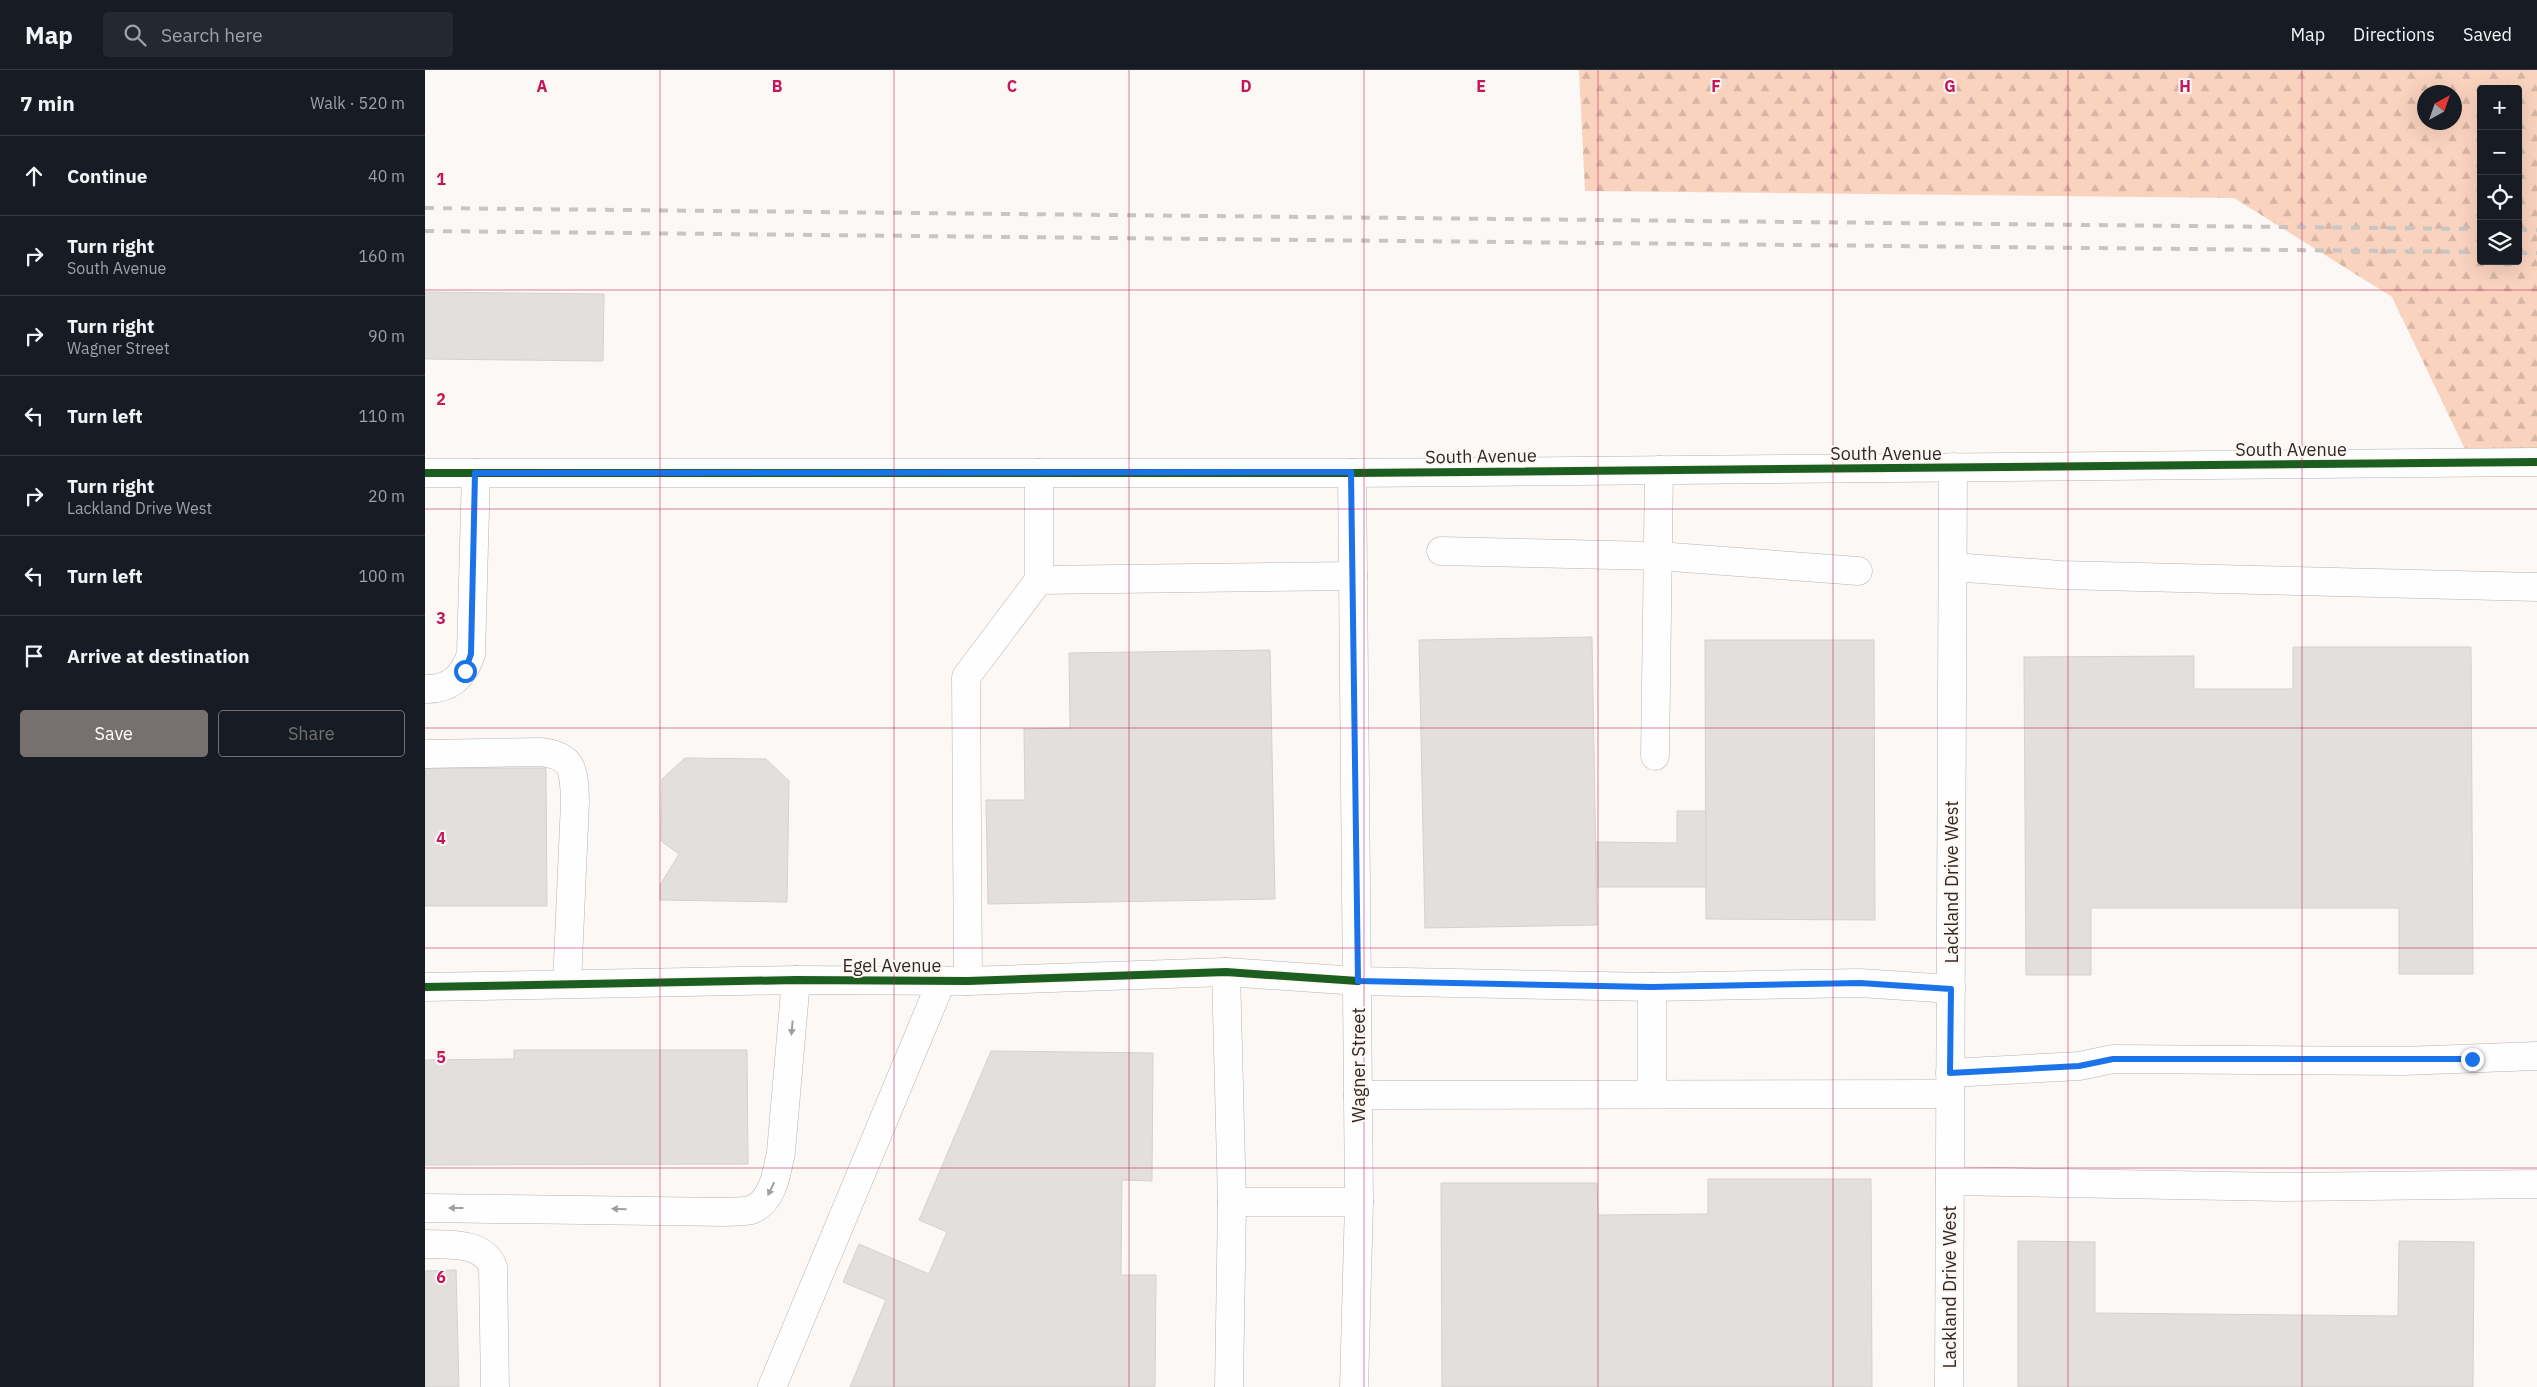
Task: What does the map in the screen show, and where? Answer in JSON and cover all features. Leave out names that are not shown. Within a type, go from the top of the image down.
[{"type":"street","name":"South Avenue","points":[[425,473],[1351,472],[2537,462]]},
{"type":"street","name":"Lackland Drive West","points":[[1949,1387],[1953,467]]},
{"type":"street","points":[[1655,756],[1659,470]]},
{"type":"street","name":"Wagner Street","points":[[1351,472],[1359,1202],[1354,1387]]},
{"type":"street","points":[[425,689],[451,683],[465,671],[471,654],[475,473]]},
{"type":"street","points":[[772,1387],[955,981],[966,677],[1039,580],[1039,473]]},
{"type":"street","points":[[1441,551],[1658,556],[1858,571]]},
{"type":"street","points":[[1953,567],[2061,575],[2537,587]]},
{"type":"street","points":[[1039,580],[1353,576]]},
{"type":"street","points":[[425,754],[540,752],[555,753],[566,760],[574,775],[575,802],[567,984]]},
{"type":"street","points":[[1226,972],[1231,1202],[1229,1387]]},
{"type":"street","name":"Egel Avenue","points":[[425,987],[796,980],[955,981],[1226,972],[1358,981],[1651,987],[1860,983],[1951,989]]},
{"type":"street","points":[[425,1208],[727,1212],[751,1210],[765,1202],[775,1180],[781,1152],[796,980]]},
{"type":"street","points":[[1651,987],[1652,1094]]},
{"type":"street","points":[[1358,1095],[1652,1094],[1950,1083],[2079,1066],[2113,1059],[2403,1061],[2537,1056]]},
{"type":"street","points":[[1950,1181],[2283,1187],[2537,1184]]},
{"type":"street","points":[[1231,1202],[1359,1202]]},
{"type":"street","points":[[425,1244],[463,1246],[480,1251],[489,1258],[493,1268],[495,1387]]},
{"type":"green space","points":[[1579,70],[2537,70],[2537,467],[2474,468],[2392,297],[2234,198],[1585,191]]},
{"type":"building","points":[[425,292],[604,294],[603,361],[425,359]]},
{"type":"building","points":[[1592,637],[1597,925],[1425,928],[1419,640]]},
{"type":"building","points":[[1705,640],[1874,640],[1875,920],[1706,919]]},
{"type":"building","points":[[2293,647],[2471,647],[2473,974],[2399,974],[2399,908],[2091,908],[2091,975],[2026,975],[2024,657],[2194,656],[2194,689],[2293,689]]},
{"type":"building","points":[[1270,650],[1275,899],[988,904],[986,800],[1025,800],[1024,729],[1070,728],[1069,653]]},
{"type":"building","points":[[685,758],[766,759],[789,781],[787,902],[660,900],[660,885],[679,854],[661,841],[662,779]]},
{"type":"building","points":[[425,768],[546,768],[547,906],[425,906]]},
{"type":"building","points":[[1677,811],[1706,811],[1706,887],[1596,887],[1596,842],[1677,843]]},
{"type":"building","points":[[514,1050],[747,1050],[748,1164],[425,1165],[425,1060],[514,1059]]},
{"type":"building","points":[[991,1051],[1153,1053],[1152,1181],[1122,1180],[1121,1275],[1156,1275],[1155,1387],[850,1387],[886,1300],[843,1282],[859,1244],[929,1274],[947,1232],[919,1220]]},
{"type":"building","points":[[1708,1179],[1871,1179],[1872,1387],[1442,1387],[1441,1183],[1597,1183],[1598,1215],[1708,1214]]},
{"type":"building","points":[[2018,1241],[2095,1242],[2095,1313],[2398,1316],[2399,1241],[2474,1242],[2473,1387],[2018,1387]]},
{"type":"building","points":[[456,1270],[459,1387],[425,1387],[425,1271]]},
{"type":"railway","points":[[425,208],[2477,229]]},
{"type":"railway","points":[[2522,230],[2537,230]]},
{"type":"railway","points":[[425,231],[2477,252]]},
{"type":"railway","points":[[2522,253],[2537,253]]},
{"type":"cycle path","points":[[425,473],[1352,473],[2537,462]]},
{"type":"cycle path","points":[[425,987],[796,980],[968,981],[1226,972],[1358,981]]},
{"type":"route","points":[[465,671],[471,654],[475,473],[1351,472],[1358,981],[1651,987],[1860,983],[1951,989],[1950,1073],[2079,1066],[2113,1059],[2403,1061],[2472,1059]]}]
